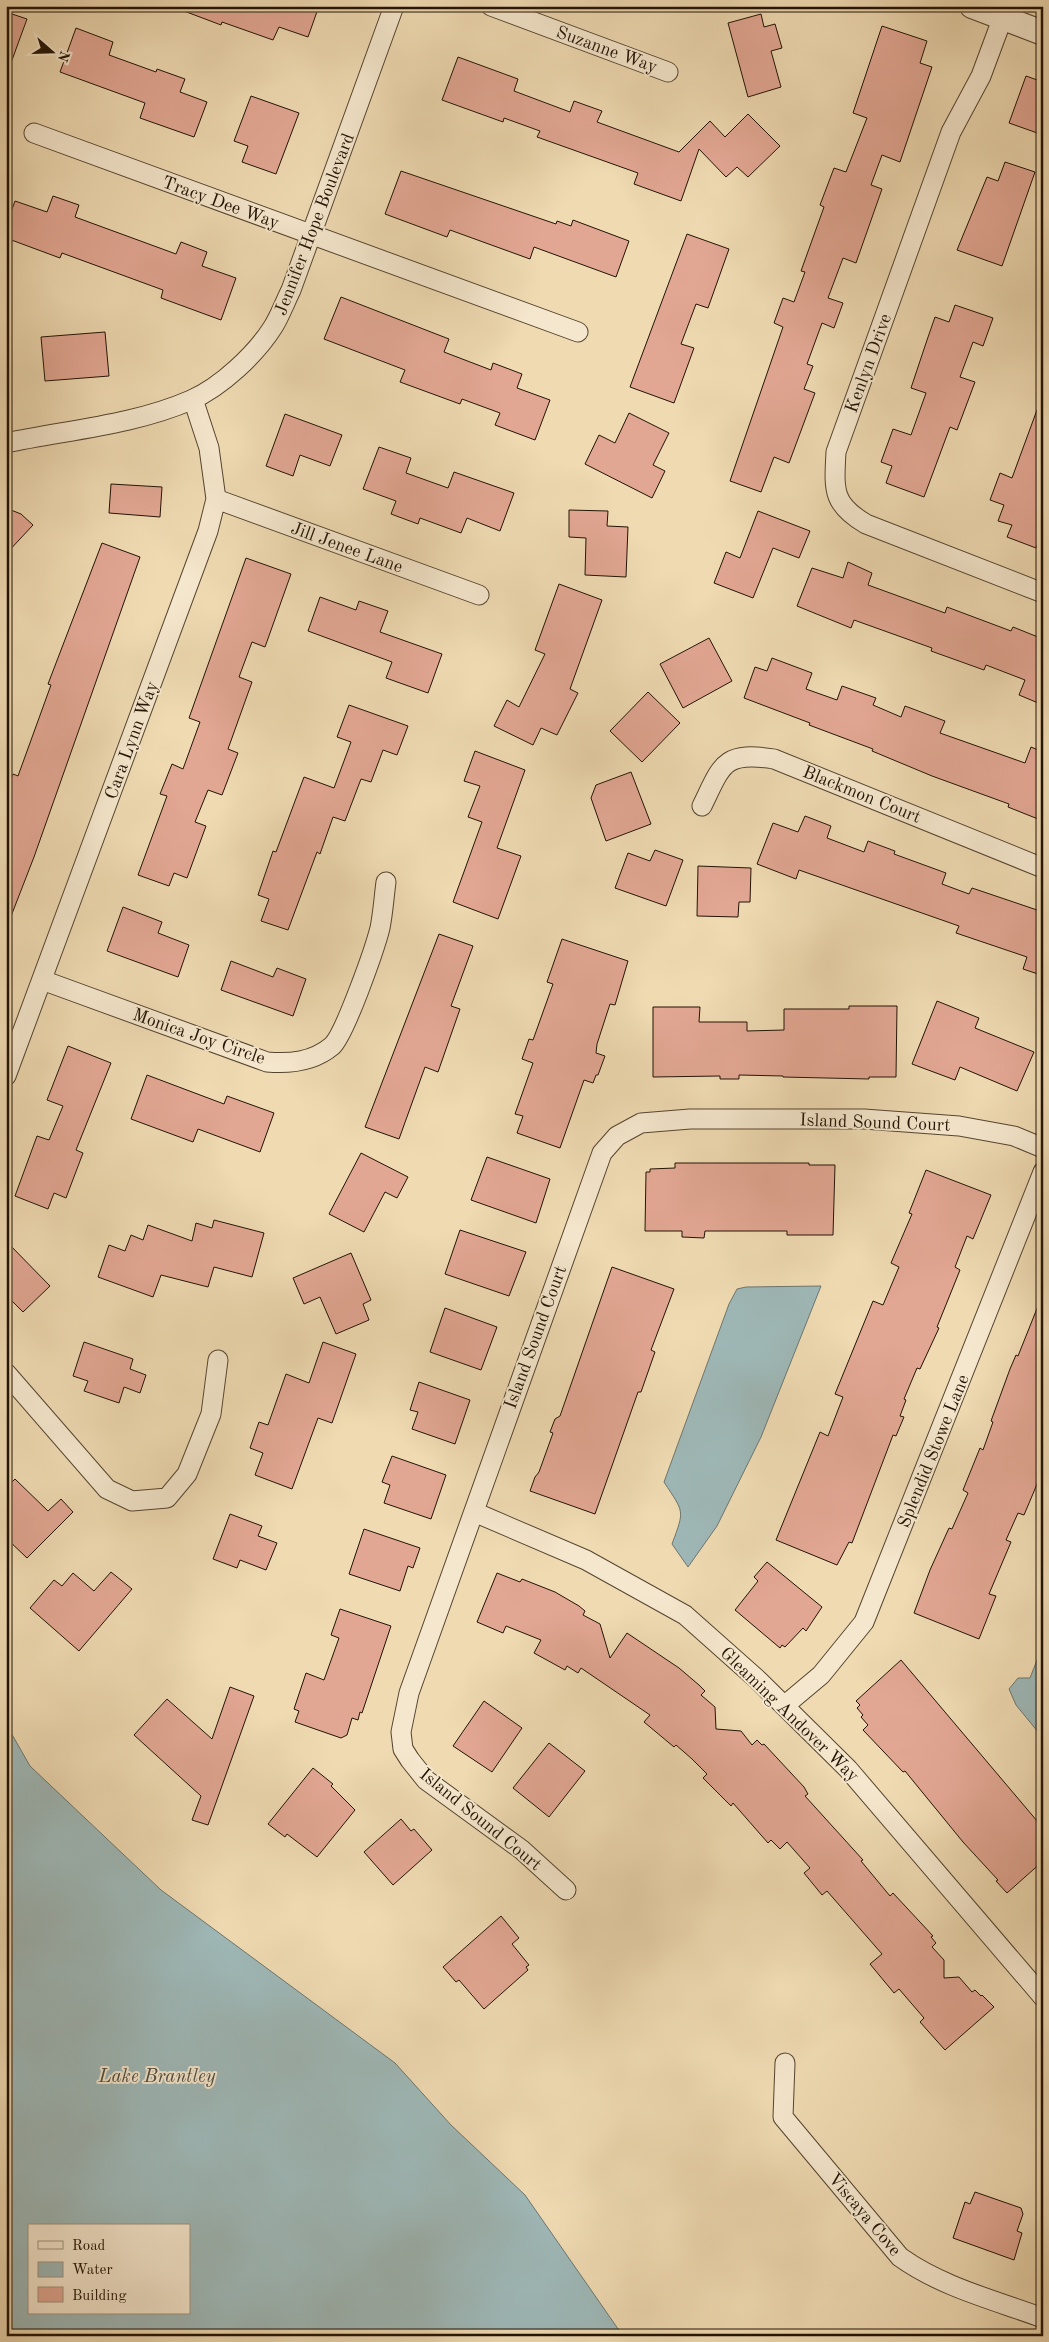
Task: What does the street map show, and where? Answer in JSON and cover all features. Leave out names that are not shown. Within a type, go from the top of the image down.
[{"type":"street","name":"Jennifer Hope Boulevard","points":[[6,443],[144,416],[193,399],[222,380],[252,354],[273,327],[291,290],[394,6]]},
{"type":"street","name":"Suzanne Way","points":[[490,6],[668,72]]},
{"type":"street","points":[[972,6],[1005,12],[1043,33]]},
{"type":"street","name":"Kenlyn Drive","points":[[1005,12],[981,76],[951,132],[836,452],[835,480],[838,500],[849,514],[866,524],[1043,593]]},
{"type":"street","name":"Tracy Dee Way","points":[[34,133],[578,332]]},
{"type":"street","name":"Cara Lynn Way","points":[[6,1076],[204,540],[216,499],[209,448],[193,399]]},
{"type":"street","name":"Jill Jenee Lane","points":[[216,499],[479,596]]},
{"type":"street","name":"Blackmon Court","points":[[702,806],[722,766],[736,758],[754,756],[774,759],[1043,868]]},
{"type":"street","name":"Monica Joy Circle","points":[[42,980],[267,1062],[290,1064],[316,1056],[333,1045],[345,1025],[380,930],[386,882]]},
{"type":"street","name":"Island Sound Court","points":[[566,1890],[522,1850],[426,1780],[403,1749],[401,1732],[409,1693],[602,1153],[616,1136],[641,1123],[690,1119],[864,1119],[959,1126],[1014,1136],[1043,1148]]},
{"type":"street","name":"Splendid Stowe Lane","points":[[784,1706],[821,1675],[864,1622],[1043,1172]]},
{"type":"street","points":[[6,1373],[106,1488],[132,1502],[167,1498],[187,1474],[211,1414],[218,1360]]},
{"type":"street","name":"Gleaming Andover Way","points":[[474,1512],[586,1560],[685,1615],[784,1706],[848,1769],[1043,1997]]},
{"type":"street","name":"Viscaya Cove","points":[[785,2063],[783,2117],[900,2257],[923,2273],[946,2283],[1043,2318]]},
{"type":"water","points":[[821,1286],[761,1437],[717,1526],[688,1567],[672,1544],[679,1524],[680,1512],[676,1500],[664,1482],[729,1304],[737,1289],[746,1287]]},
{"type":"water","points":[[1043,1645],[1043,1738],[1016,1705],[1009,1689],[1018,1678],[1030,1678]]},
{"type":"water","name":"Lake Brantley","points":[[6,1724],[30,1766],[161,1890],[395,2063],[451,2125],[525,2195],[623,2336],[6,2336]]},
{"type":"building","points":[[176,6],[319,6],[308,37],[279,27],[273,40],[222,22],[221,25],[176,8]]},
{"type":"building","points":[[6,12],[27,19],[8,71],[6,71]]},
{"type":"building","points":[[761,14],[764,27],[775,24],[782,48],[771,51],[781,87],[748,97],[728,23]]},
{"type":"building","points":[[882,26],[927,41],[920,63],[932,67],[900,162],[882,155],[871,185],[882,189],[856,263],[843,258],[828,298],[843,303],[834,328],[822,323],[807,364],[813,366],[804,389],[815,393],[789,463],[774,457],[761,492],[730,481],[783,327],[774,323],[783,298],[794,302],[805,272],[801,271],[824,207],[820,205],[834,168],[846,172],[867,118],[853,113]]},
{"type":"building","points":[[76,28],[113,42],[109,55],[156,72],[157,69],[185,79],[180,92],[207,102],[194,137],[140,118],[145,103],[60,72]]},
{"type":"building","points":[[458,57],[518,79],[514,91],[570,112],[574,101],[602,111],[597,122],[679,152],[710,121],[725,137],[748,114],[780,146],[748,177],[737,167],[726,177],[699,149],[681,201],[634,184],[638,173],[537,137],[540,131],[504,118],[503,122],[442,100]]},
{"type":"building","points":[[1026,76],[1043,82],[1043,135],[1009,123]]},
{"type":"building","points":[[251,96],[299,113],[276,174],[242,162],[248,146],[234,141]]},
{"type":"building","points":[[1005,162],[1035,172],[1002,266],[957,250],[987,177],[998,181]]},
{"type":"building","points":[[401,171],[556,224],[557,221],[571,226],[573,220],[629,241],[616,277],[534,247],[530,259],[450,230],[447,237],[385,214]]},
{"type":"building","points":[[53,196],[79,205],[75,217],[176,254],[181,242],[207,252],[202,266],[236,278],[221,320],[161,298],[163,290],[62,253],[60,258],[6,238],[6,225],[15,201],[47,212]]},
{"type":"building","points":[[687,234],[729,249],[708,308],[696,304],[681,344],[694,348],[674,403],[630,387]]},
{"type":"building","points":[[341,297],[449,339],[444,352],[491,370],[493,363],[522,374],[517,388],[550,400],[535,440],[495,425],[500,413],[462,399],[460,404],[400,382],[405,370],[324,339]]},
{"type":"building","points":[[955,305],[993,318],[983,346],[973,342],[960,377],[975,382],[957,430],[950,427],[924,497],[886,483],[892,466],[881,462],[893,429],[911,435],[926,393],[911,388],[926,343],[935,317],[949,322]]},
{"type":"building","points":[[105,332],[109,376],[45,381],[41,337]]},
{"type":"building","points":[[1041,399],[1043,400],[1043,529],[1036,548],[1007,537],[1012,525],[998,521],[1004,505],[990,500],[1000,473],[1012,478]]},
{"type":"building","points":[[629,413],[669,433],[653,465],[665,471],[652,498],[585,464],[599,435],[615,443]]},
{"type":"building","points":[[285,414],[342,435],[330,466],[300,455],[293,476],[266,466]]},
{"type":"building","points":[[379,447],[411,458],[406,473],[448,488],[454,472],[514,493],[500,531],[467,518],[461,533],[420,518],[418,524],[391,514],[396,501],[363,489]]},
{"type":"building","points":[[111,484],[162,487],[160,517],[109,513]]},
{"type":"building","points":[[6,508],[21,514],[33,525],[6,554]]},
{"type":"building","points":[[569,510],[608,511],[607,526],[628,527],[626,577],[585,575],[586,538],[569,537]]},
{"type":"building","points":[[758,511],[810,531],[799,558],[773,548],[753,598],[714,583],[726,552],[740,558]]},
{"type":"building","points":[[102,543],[140,557],[34,857],[8,924],[6,924],[6,792],[13,774],[18,776],[51,685],[48,684]]},
{"type":"building","points":[[246,558],[291,574],[265,647],[252,642],[239,677],[252,682],[228,749],[238,753],[222,795],[208,790],[195,822],[206,826],[187,878],[174,873],[169,886],[138,875],[167,796],[160,794],[172,764],[183,769],[200,722],[189,718]]},
{"type":"building","points":[[848,562],[872,573],[868,585],[945,613],[947,607],[1011,631],[1013,627],[1043,639],[1043,705],[1019,695],[1025,680],[986,665],[984,670],[931,651],[932,648],[854,620],[851,628],[797,606],[812,568],[843,578]]},
{"type":"building","points":[[559,584],[602,600],[570,689],[578,693],[557,735],[541,728],[533,745],[494,726],[507,700],[519,707],[545,654],[535,650]]},
{"type":"building","points":[[320,597],[356,610],[359,601],[388,611],[380,632],[442,654],[428,693],[386,678],[392,662],[308,631]]},
{"type":"building","points":[[709,638],[732,681],[683,708],[660,664]]},
{"type":"building","points":[[772,658],[812,673],[806,689],[837,700],[842,686],[876,698],[873,705],[901,717],[905,706],[945,721],[940,733],[1025,763],[1031,747],[1043,752],[1043,821],[1008,807],[1009,804],[932,776],[872,751],[873,749],[744,698],[755,667],[767,671]]},
{"type":"building","points":[[648,692],[680,723],[642,762],[610,731]]},
{"type":"building","points":[[349,705],[408,726],[397,755],[383,750],[371,782],[361,779],[345,821],[333,817],[320,854],[317,852],[288,930],[261,921],[269,899],[258,895],[273,851],[276,852],[304,777],[334,788],[351,742],[337,737]]},
{"type":"building","points":[[475,751],[525,770],[497,848],[521,856],[498,919],[453,902],[482,822],[468,817],[480,786],[464,781]]},
{"type":"building","points":[[631,772],[651,824],[606,841],[591,798],[596,785]]},
{"type":"building","points":[[805,816],[831,826],[827,838],[864,852],[868,841],[895,851],[894,854],[946,873],[942,884],[969,894],[972,888],[1043,912],[1043,963],[1038,974],[1023,969],[1027,957],[956,933],[959,926],[799,870],[796,879],[757,864],[773,823],[798,832]]},
{"type":"building","points":[[655,850],[683,860],[666,906],[615,888],[628,853],[650,861]]},
{"type":"building","points":[[698,866],[751,868],[750,902],[739,902],[738,917],[697,916]]},
{"type":"building","points":[[123,907],[162,922],[158,933],[189,945],[178,977],[107,951]]},
{"type":"building","points":[[439,934],[473,946],[451,1006],[460,1009],[438,1072],[425,1067],[399,1139],[365,1127]]},
{"type":"building","points":[[562,939],[628,961],[615,1005],[610,1004],[597,1044],[596,1053],[605,1056],[593,1083],[584,1080],[560,1148],[517,1133],[523,1116],[515,1114],[533,1063],[522,1059],[529,1039],[533,1040],[553,984],[547,982]]},
{"type":"building","points":[[231,961],[273,977],[277,968],[306,979],[293,1016],[221,990]]},
{"type":"building","points":[[937,1001],[979,1018],[975,1028],[1034,1052],[1017,1091],[960,1067],[955,1080],[912,1064]]},
{"type":"building","points":[[849,1006],[897,1006],[896,1077],[869,1077],[869,1079],[739,1075],[739,1079],[720,1079],[720,1076],[653,1077],[653,1007],[700,1007],[699,1022],[747,1022],[747,1031],[784,1030],[784,1009],[849,1009]]},
{"type":"building","points":[[68,1046],[111,1063],[76,1150],[83,1153],[66,1198],[54,1193],[48,1209],[15,1196],[37,1136],[49,1140],[63,1106],[47,1100]]},
{"type":"building","points":[[147,1075],[224,1104],[227,1096],[274,1113],[260,1152],[198,1129],[193,1142],[131,1119]]},
{"type":"building","points":[[361,1153],[408,1177],[397,1198],[385,1192],[364,1232],[329,1214]]},
{"type":"building","points":[[487,1157],[550,1179],[536,1223],[471,1200]]},
{"type":"building","points":[[675,1163],[809,1163],[809,1165],[835,1165],[833,1235],[787,1235],[787,1231],[705,1231],[704,1238],[682,1237],[682,1231],[645,1231],[646,1172],[650,1172],[650,1169],[675,1168]]},
{"type":"building","points":[[926,1170],[991,1195],[973,1239],[967,1236],[955,1267],[960,1270],[937,1327],[939,1328],[920,1369],[917,1368],[904,1399],[906,1400],[900,1416],[904,1417],[896,1436],[893,1435],[852,1543],[849,1542],[837,1565],[776,1540],[820,1432],[828,1436],[843,1397],[835,1394],[873,1301],[883,1305],[899,1267],[891,1263],[912,1214],[909,1213]]},
{"type":"building","points":[[214,1220],[264,1233],[252,1277],[214,1267],[208,1287],[161,1275],[153,1297],[98,1277],[109,1245],[125,1251],[131,1235],[143,1240],[148,1225],[192,1241],[196,1223],[212,1228]]},
{"type":"building","points":[[460,1230],[526,1252],[509,1296],[445,1274]]},
{"type":"building","points":[[6,1241],[50,1286],[23,1312],[6,1295]]},
{"type":"building","points":[[351,1253],[371,1300],[363,1304],[369,1320],[336,1334],[320,1297],[304,1304],[293,1278]]},
{"type":"building","points":[[612,1267],[674,1289],[651,1350],[655,1352],[641,1392],[638,1392],[595,1514],[530,1491],[553,1433],[550,1432],[555,1419],[560,1416]]},
{"type":"building","points":[[1042,1296],[1043,1470],[1024,1515],[1018,1513],[1006,1540],[1011,1542],[989,1594],[996,1596],[979,1639],[914,1613],[930,1570],[949,1528],[952,1529],[968,1493],[963,1490],[980,1448],[983,1450],[993,1422],[991,1421],[1010,1369],[1016,1355],[1018,1356]]},
{"type":"building","points":[[445,1308],[497,1327],[481,1370],[430,1352]]},
{"type":"building","points":[[84,1342],[133,1359],[130,1369],[146,1375],[140,1393],[124,1387],[119,1403],[84,1391],[88,1381],[73,1376]]},
{"type":"building","points":[[323,1342],[356,1354],[332,1423],[318,1418],[292,1489],[255,1475],[263,1453],[250,1448],[259,1422],[268,1425],[286,1374],[309,1383]]},
{"type":"building","points":[[419,1382],[470,1400],[455,1444],[412,1429],[418,1412],[410,1410]]},
{"type":"building","points":[[392,1456],[446,1475],[431,1519],[384,1503],[390,1485],[382,1482]]},
{"type":"building","points":[[15,1479],[48,1511],[61,1499],[73,1512],[27,1558],[6,1538],[6,1488]]},
{"type":"building","points":[[230,1514],[262,1526],[258,1536],[277,1543],[266,1570],[240,1560],[237,1568],[213,1559]]},
{"type":"building","points":[[364,1529],[420,1548],[413,1568],[408,1566],[400,1591],[349,1574]]},
{"type":"building","points":[[767,1562],[822,1607],[806,1631],[803,1628],[785,1647],[782,1645],[780,1648],[735,1610],[758,1581],[754,1577]]},
{"type":"building","points":[[111,1572],[132,1589],[79,1651],[30,1608],[54,1580],[62,1586],[73,1573],[94,1591]]},
{"type":"building","points":[[497,1573],[520,1582],[522,1579],[555,1592],[579,1606],[585,1611],[583,1615],[600,1624],[610,1658],[627,1633],[679,1668],[699,1685],[705,1691],[701,1695],[715,1707],[716,1729],[741,1731],[752,1745],[757,1740],[762,1745],[764,1744],[804,1787],[808,1794],[805,1796],[863,1860],[861,1861],[890,1896],[893,1893],[933,1936],[931,1937],[936,1943],[932,1947],[944,1960],[944,1978],[959,1977],[972,1992],[975,1990],[994,2007],[945,2050],[920,2022],[924,2018],[899,1989],[894,1993],[870,1964],[882,1954],[827,1891],[822,1895],[804,1873],[810,1868],[787,1842],[780,1849],[771,1840],[768,1843],[733,1803],[731,1806],[703,1778],[707,1774],[692,1759],[644,1722],[650,1715],[581,1668],[578,1673],[567,1666],[565,1670],[534,1653],[541,1640],[506,1626],[503,1633],[477,1622]]},
{"type":"building","points":[[340,1609],[391,1626],[362,1713],[360,1712],[358,1720],[352,1718],[347,1735],[341,1738],[295,1722],[299,1711],[294,1709],[306,1673],[324,1680],[339,1638],[331,1635]]},
{"type":"building","points":[[901,1660],[1043,1828],[1043,1861],[1007,1893],[905,1771],[903,1772],[863,1730],[868,1725],[861,1717],[863,1715],[857,1708],[860,1705],[856,1701]]},
{"type":"building","points":[[230,1687],[254,1696],[208,1825],[192,1820],[201,1796],[134,1735],[167,1699],[212,1739]]},
{"type":"building","points":[[484,1701],[522,1728],[492,1772],[453,1746]]},
{"type":"building","points":[[549,1743],[585,1771],[549,1817],[513,1788]]},
{"type":"building","points":[[313,1768],[333,1784],[331,1786],[355,1810],[317,1857],[287,1834],[285,1837],[268,1824]]},
{"type":"building","points":[[401,1819],[411,1831],[414,1829],[432,1850],[393,1885],[364,1852]]},
{"type":"building","points":[[501,1916],[519,1938],[512,1944],[529,1965],[526,1967],[528,1970],[484,2009],[459,1980],[456,1982],[443,1967]]},
{"type":"building","points":[[975,2192],[1021,2208],[1023,2214],[1017,2231],[1022,2233],[1014,2260],[953,2238],[965,2202],[970,2204]]}]
